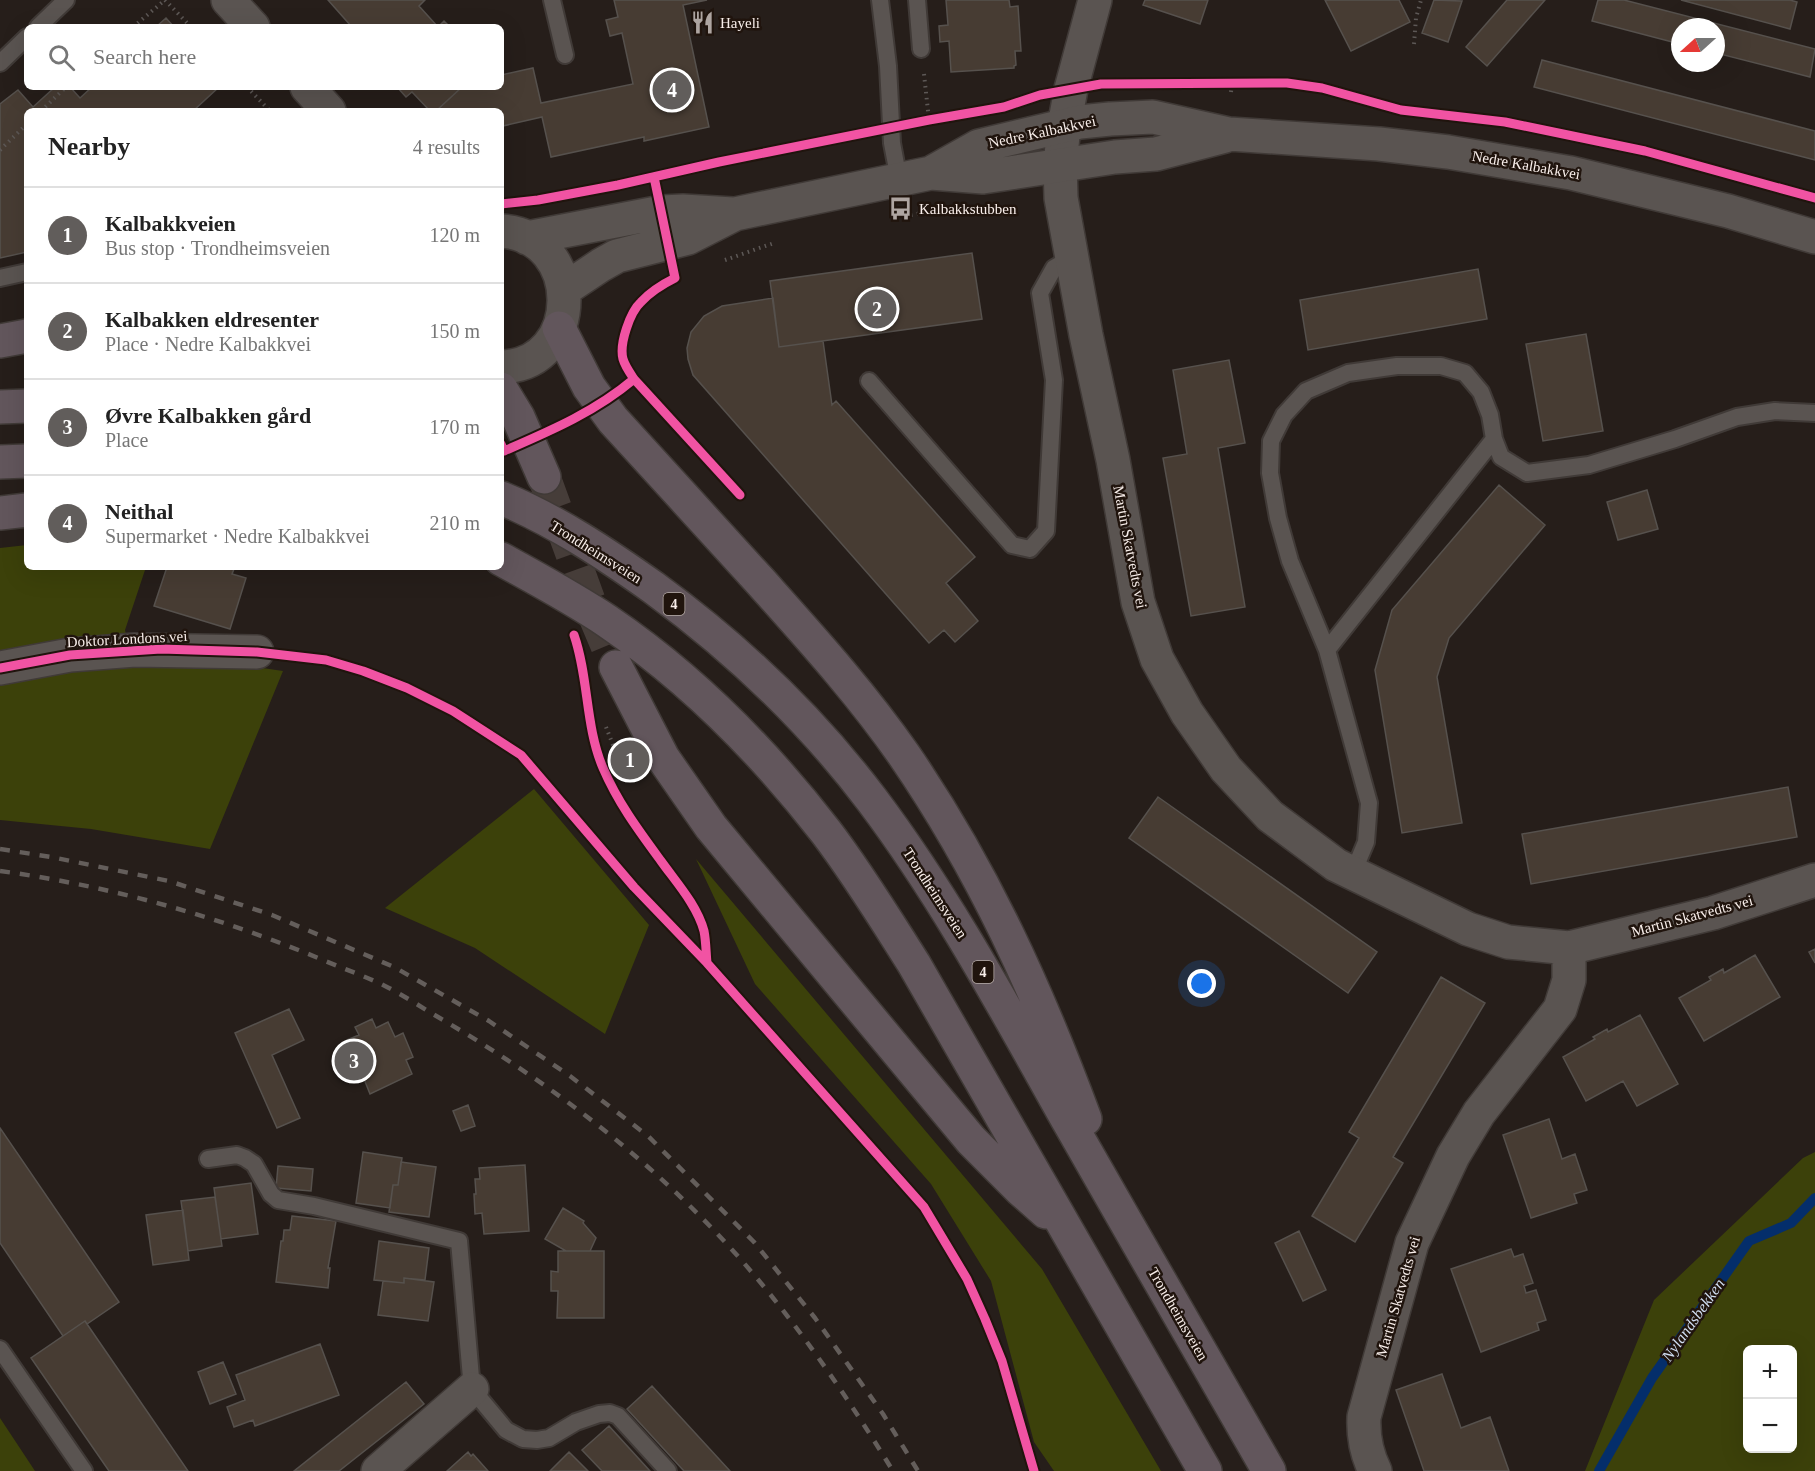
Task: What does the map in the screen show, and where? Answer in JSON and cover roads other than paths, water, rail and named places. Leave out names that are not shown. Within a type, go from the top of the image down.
[{"type":"highway","points":[[559,328],[589,387],[613,420],[856,691],[903,754],[941,812],[978,874],[1020,958],[1055,1038],[1122,1216]]},
{"type":"highway","points":[[0,341],[24,337]]},
{"type":"highway","points":[[504,394],[518,417],[544,477]]},
{"type":"highway","points":[[0,407],[24,406]]},
{"type":"highway","points":[[0,462],[24,461]]},
{"type":"highway","name":"Trondheimsveien","points":[[504,500],[562,529],[632,573],[687,612],[778,692],[824,741],[871,799],[963,936],[1269,1471]]},
{"type":"highway","points":[[0,513],[24,510]]},
{"type":"highway","points":[[504,561],[550,585],[608,621],[660,660],[743,735],[785,780],[827,833],[914,964],[1205,1471]]},
{"type":"highway","points":[[616,667],[663,758],[711,827],[971,1140],[1021,1190],[1068,1231]]},
{"type":"street","points":[[228,0],[250,24]]},
{"type":"street","points":[[1060,165],[1071,89],[1095,0]]},
{"type":"street","points":[[311,90],[326,108]]},
{"type":"street","name":"Nedre Kalbakkvei","points":[[931,173],[979,146],[1064,126],[1110,119],[1153,117],[1229,134],[1379,144],[1448,152],[1540,167],[1638,188],[1728,211],[1815,237]]},
{"type":"street","name":"Nedre Kalbakkvei","points":[[514,235],[662,212],[735,214],[931,173],[983,177],[1115,157],[1156,154],[1229,134]]},
{"type":"street","name":"Martin Skatvedts vei","points":[[1060,165],[1061,198],[1071,258],[1113,460],[1138,602],[1157,659],[1187,713],[1226,769],[1270,816],[1336,865],[1468,929],[1508,942],[1569,948],[1713,913],[1815,880]]},
{"type":"street","name":"Nedre Kalbakkvei","points":[[565,289],[617,256],[688,238],[735,214]]},
{"type":"street","points":[[504,366],[522,363],[537,355],[550,343],[559,328],[565,309],[565,289],[558,268],[545,250],[514,235]]},
{"type":"street","name":"Doktor Londons vei","points":[[0,668],[70,656],[135,650],[257,652]]},
{"type":"street","name":"Martin Skatvedts vei","points":[[1375,1471],[1364,1437],[1364,1417],[1412,1243],[1453,1156],[1479,1113],[1560,1009],[1569,980],[1569,948]]},
{"type":"street","points":[[378,1471],[472,1389]]},
{"type":"lane","points":[[41,24],[66,0]]},
{"type":"lane","points":[[552,0],[565,55]]},
{"type":"lane","points":[[880,0],[888,66],[892,143],[899,180]]},
{"type":"lane","points":[[917,0],[921,50]]},
{"type":"lane","points":[[0,63],[24,40]]},
{"type":"lane","points":[[869,381],[1012,545],[1030,549],[1046,531],[1054,380],[1040,293],[1054,268],[1071,258]]},
{"type":"lane","points":[[0,278],[24,273]]},
{"type":"lane","points":[[1353,873],[1366,842],[1369,803],[1327,650],[1290,561],[1278,518],[1270,473],[1271,441],[1284,415],[1306,391],[1348,373],[1397,366],[1441,366],[1465,373],[1481,392],[1490,415],[1494,439],[1501,457],[1527,473],[1589,465],[1737,417],[1775,411],[1815,413]]},
{"type":"lane","points":[[1327,650],[1494,439]]},
{"type":"lane","points":[[208,1160],[237,1155],[245,1158],[254,1164],[271,1194],[278,1200],[314,1206],[459,1241],[472,1389],[506,1430],[523,1439],[537,1440],[549,1438],[576,1422],[599,1414],[610,1413],[618,1416],[668,1471]]},
{"type":"lane","points":[[0,1349],[84,1471]]},
{"type":"waterway","name":"Nylandsbekken","points":[[1599,1471],[1652,1378],[1749,1241],[1791,1223],[1815,1198]]},
{"type":"tunnel","points":[[544,477],[595,617],[616,667]]},
{"type":"railway","points":[[0,849],[169,881],[272,915],[394,967],[489,1021],[570,1076],[648,1136],[754,1242],[815,1318],[883,1414],[918,1471]]},
{"type":"railway","points":[[0,871],[124,894],[205,917],[284,944],[392,990],[521,1069],[561,1097],[638,1158],[710,1226],[764,1286],[803,1337],[841,1390],[893,1471]]},
{"type":"place","name":"Hayeli","points":[[702,23]]},
{"type":"place","name":"Neithal","points":[[672,90]]},
{"type":"place","name":"Kalbakkstubben","points":[[901,209]]},
{"type":"place","name":"Kalbakken eldresenter","points":[[877,309]]},
{"type":"place","name":"Kalbakkveien","points":[[630,760]]},
{"type":"place","name":"Øvre Kalbakken gård","points":[[354,1061]]}]
